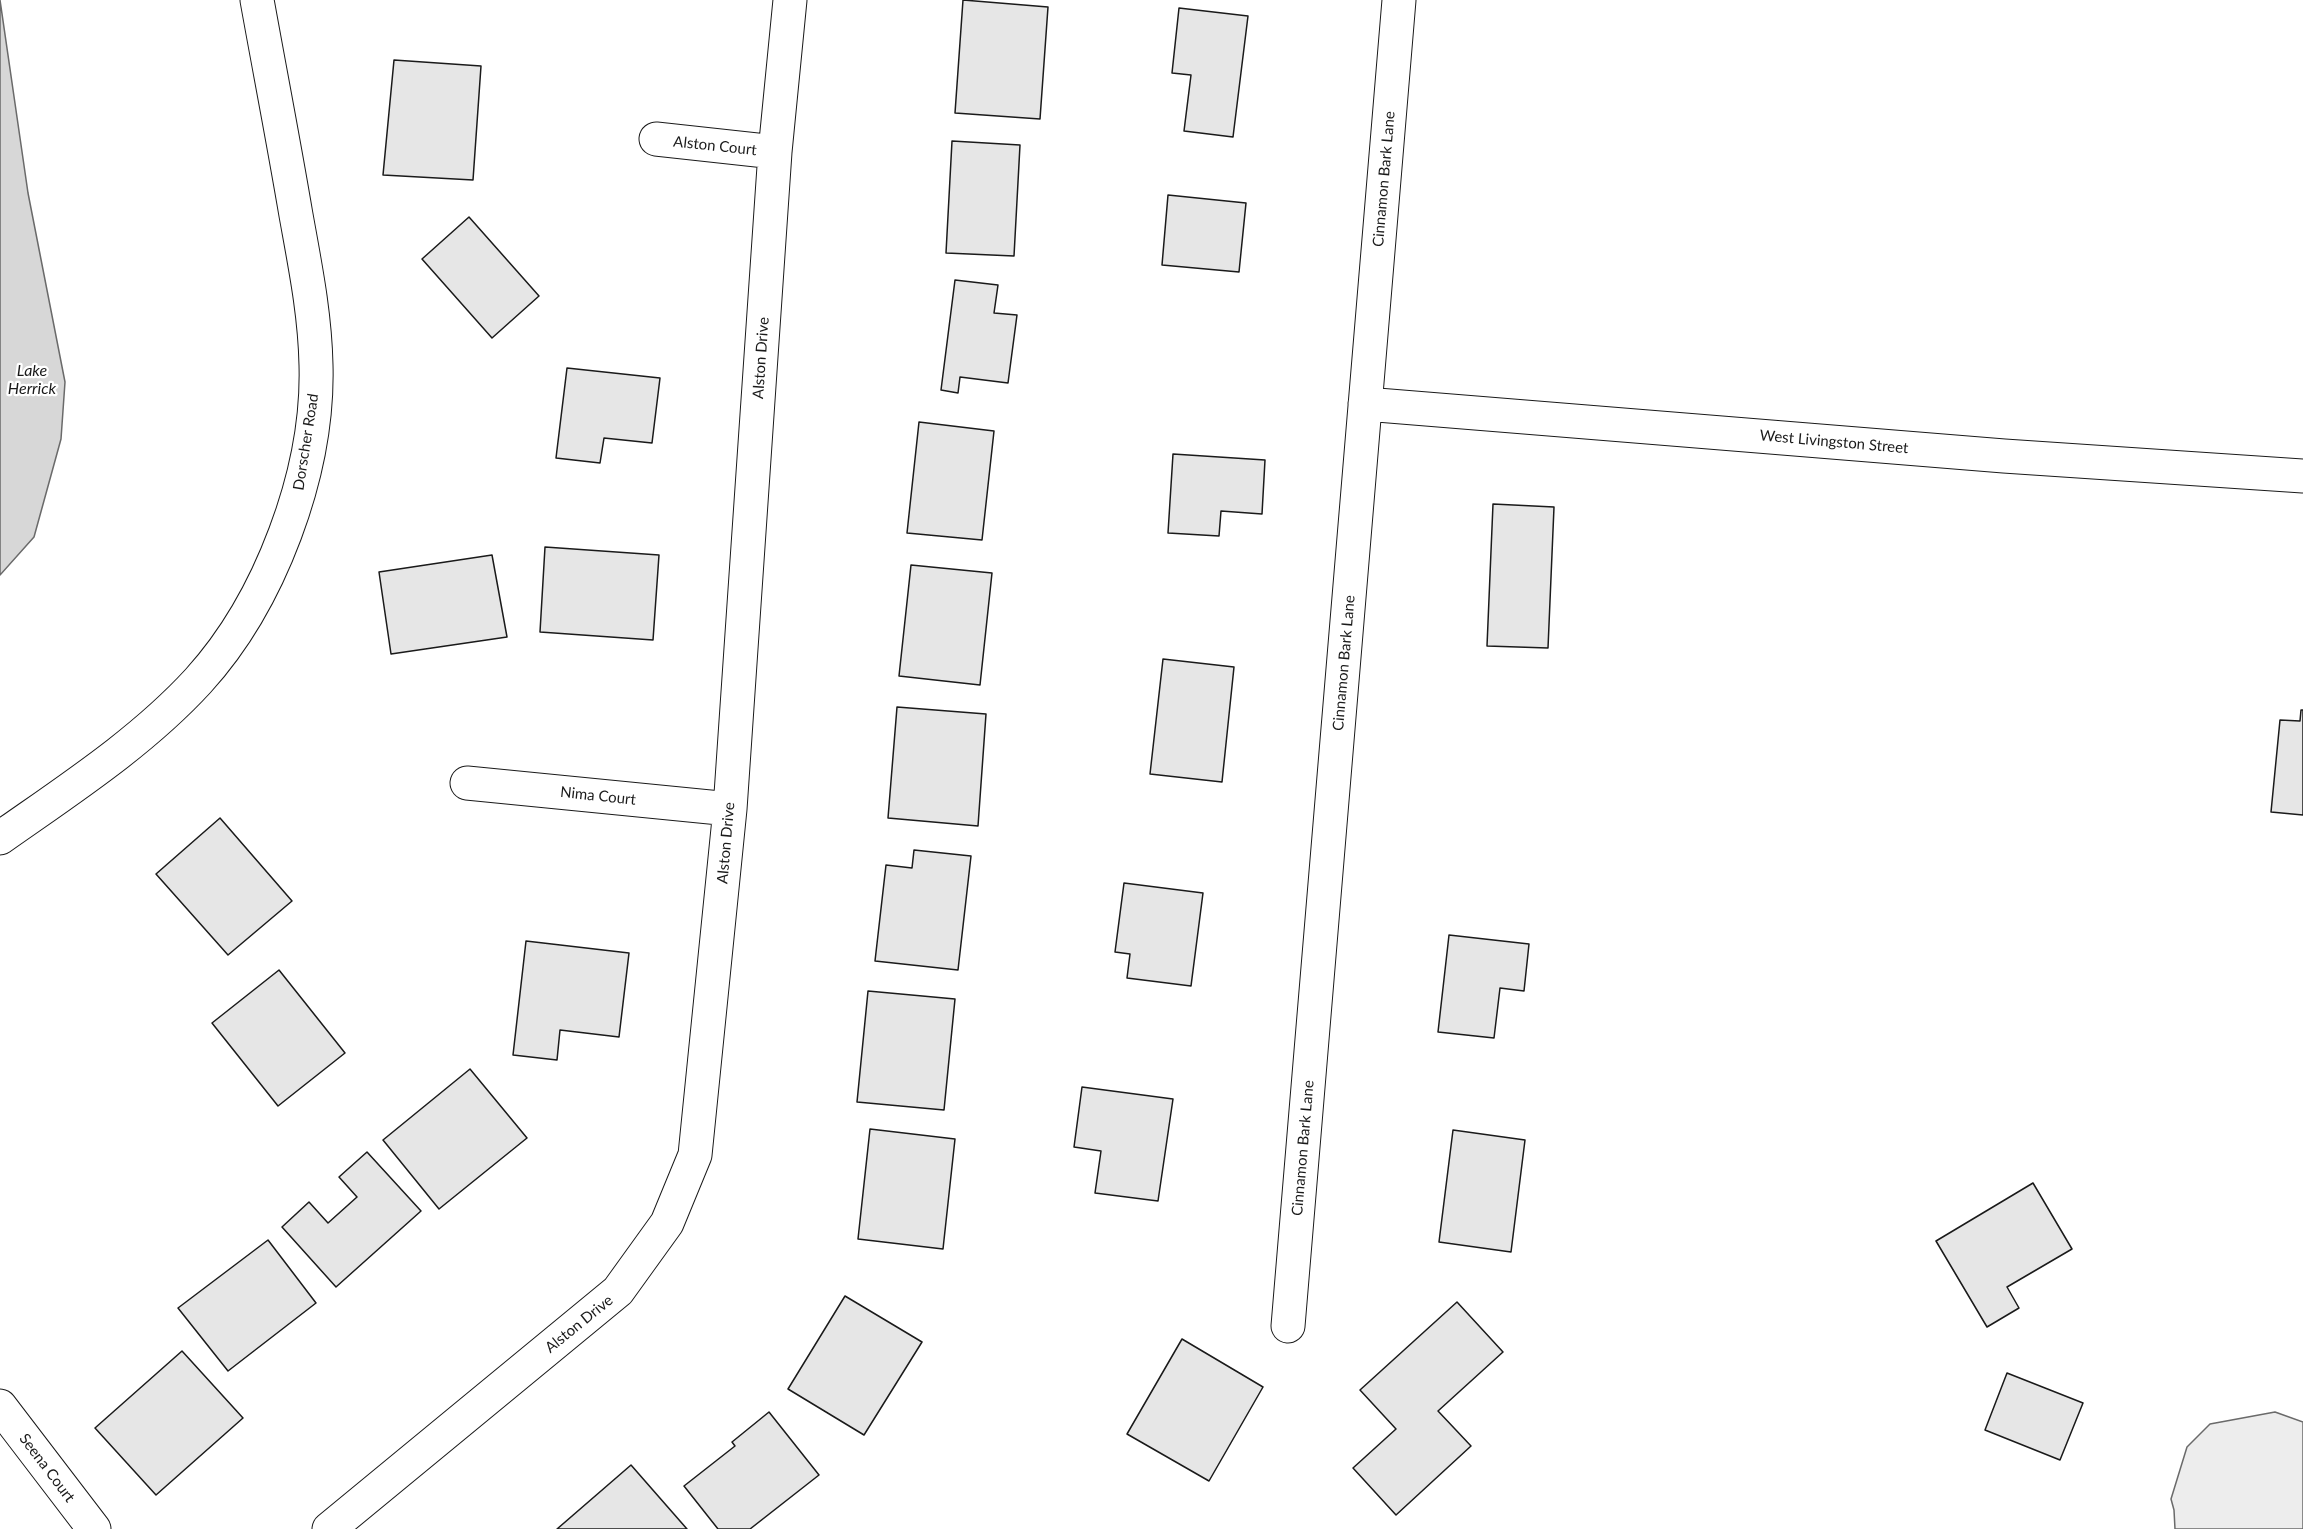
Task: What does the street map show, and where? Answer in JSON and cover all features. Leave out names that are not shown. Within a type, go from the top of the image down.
[{"type":"street","name":"Dorscher Road","points":[[0,838],[140,736],[198,681],[246,618],[280,544],[300,492],[312,423],[316,366],[313,311],[257,0]]},
{"type":"street","name":"Alston Drive","points":[[329,1529],[618,1291],[668,1223],[695,1155],[730,809],[775,152],[790,0]]},
{"type":"street","name":"Cinnamon Bark Lane","points":[[1288,1326],[1399,0]]},
{"type":"street","name":"Alston Court","points":[[656,139],[775,152]]},
{"type":"street","name":"West Livingston Street","points":[[1365,404],[2004,456],[2303,476]]},
{"type":"street","name":"Nima Court","points":[[467,783],[730,809]]},
{"type":"street","name":"Seena Court","points":[[0,1406],[94,1529]]},
{"type":"shaded area","points":[[2275,1412],[2303,1422],[2303,1529],[2175,1529],[2171,1499],[2187,1447],[2210,1424]]},
{"type":"water","name":"Lake Herrick","points":[[0,0],[28,193],[65,382],[61,439],[34,537],[0,575]]},
{"type":"building","points":[[963,0],[1048,7],[1040,119],[955,113]]},
{"type":"building","points":[[1179,8],[1248,16],[1233,137],[1184,131],[1191,75],[1172,73]]},
{"type":"building","points":[[394,60],[481,66],[473,180],[383,175]]},
{"type":"building","points":[[952,141],[1020,145],[1014,256],[946,253]]},
{"type":"building","points":[[1168,195],[1246,203],[1239,272],[1162,265]]},
{"type":"building","points":[[469,217],[539,296],[492,338],[422,259]]},
{"type":"building","points":[[955,280],[998,285],[994,313],[1017,315],[1008,383],[960,377],[958,393],[941,390]]},
{"type":"building","points":[[567,368],[660,378],[652,443],[604,438],[600,463],[556,458]]},
{"type":"building","points":[[919,422],[994,431],[982,540],[907,533]]},
{"type":"building","points":[[1173,454],[1265,460],[1262,514],[1221,511],[1219,536],[1168,533]]},
{"type":"building","points":[[1493,504],[1554,507],[1548,648],[1487,646]]},
{"type":"building","points":[[545,547],[659,555],[653,640],[540,632]]},
{"type":"building","points":[[492,555],[507,637],[391,654],[379,572]]},
{"type":"building","points":[[911,565],[992,573],[980,685],[899,676]]},
{"type":"building","points":[[1163,659],[1234,667],[1222,782],[1150,774]]},
{"type":"building","points":[[897,707],[986,714],[978,826],[888,818]]},
{"type":"building","points":[[2301,710],[2303,710],[2303,815],[2271,812],[2280,720],[2300,721]]},
{"type":"building","points":[[220,818],[292,901],[228,955],[156,874]]},
{"type":"building","points":[[914,850],[971,856],[958,970],[875,961],[886,865],[912,868]]},
{"type":"building","points":[[1124,883],[1203,893],[1191,986],[1127,978],[1130,954],[1115,952]]},
{"type":"building","points":[[1449,935],[1529,944],[1524,991],[1500,988],[1494,1038],[1438,1032]]},
{"type":"building","points":[[526,941],[629,953],[619,1037],[560,1030],[557,1060],[513,1055]]},
{"type":"building","points":[[279,970],[345,1053],[278,1106],[212,1023]]},
{"type":"building","points":[[868,991],[955,999],[944,1110],[857,1102]]},
{"type":"building","points":[[470,1069],[527,1138],[439,1209],[383,1140]]},
{"type":"building","points":[[1082,1087],[1173,1099],[1158,1201],[1095,1193],[1101,1151],[1074,1147]]},
{"type":"building","points":[[870,1129],[955,1139],[943,1249],[858,1239]]},
{"type":"building","points":[[1453,1130],[1525,1140],[1511,1252],[1439,1242]]},
{"type":"building","points":[[367,1152],[421,1211],[336,1287],[282,1227],[309,1202],[328,1223],[357,1197],[339,1177]]},
{"type":"building","points":[[2033,1183],[2072,1249],[2007,1287],[2019,1308],[1987,1327],[1936,1241]]},
{"type":"building","points":[[268,1240],[316,1303],[228,1371],[178,1308]]},
{"type":"building","points":[[845,1296],[922,1342],[864,1435],[788,1389]]},
{"type":"building","points":[[1457,1302],[1503,1352],[1438,1411],[1471,1446],[1396,1515],[1353,1468],[1396,1429],[1360,1390]]},
{"type":"building","points":[[1182,1339],[1263,1387],[1209,1481],[1127,1434]]},
{"type":"building","points":[[182,1351],[243,1418],[156,1495],[95,1428]]},
{"type":"building","points":[[2007,1373],[2083,1403],[2060,1460],[1985,1430]]},
{"type":"building","points":[[769,1412],[819,1475],[750,1529],[718,1529],[684,1486],[735,1446],[732,1442]]},
{"type":"building","points":[[631,1465],[687,1529],[557,1529]]}]
